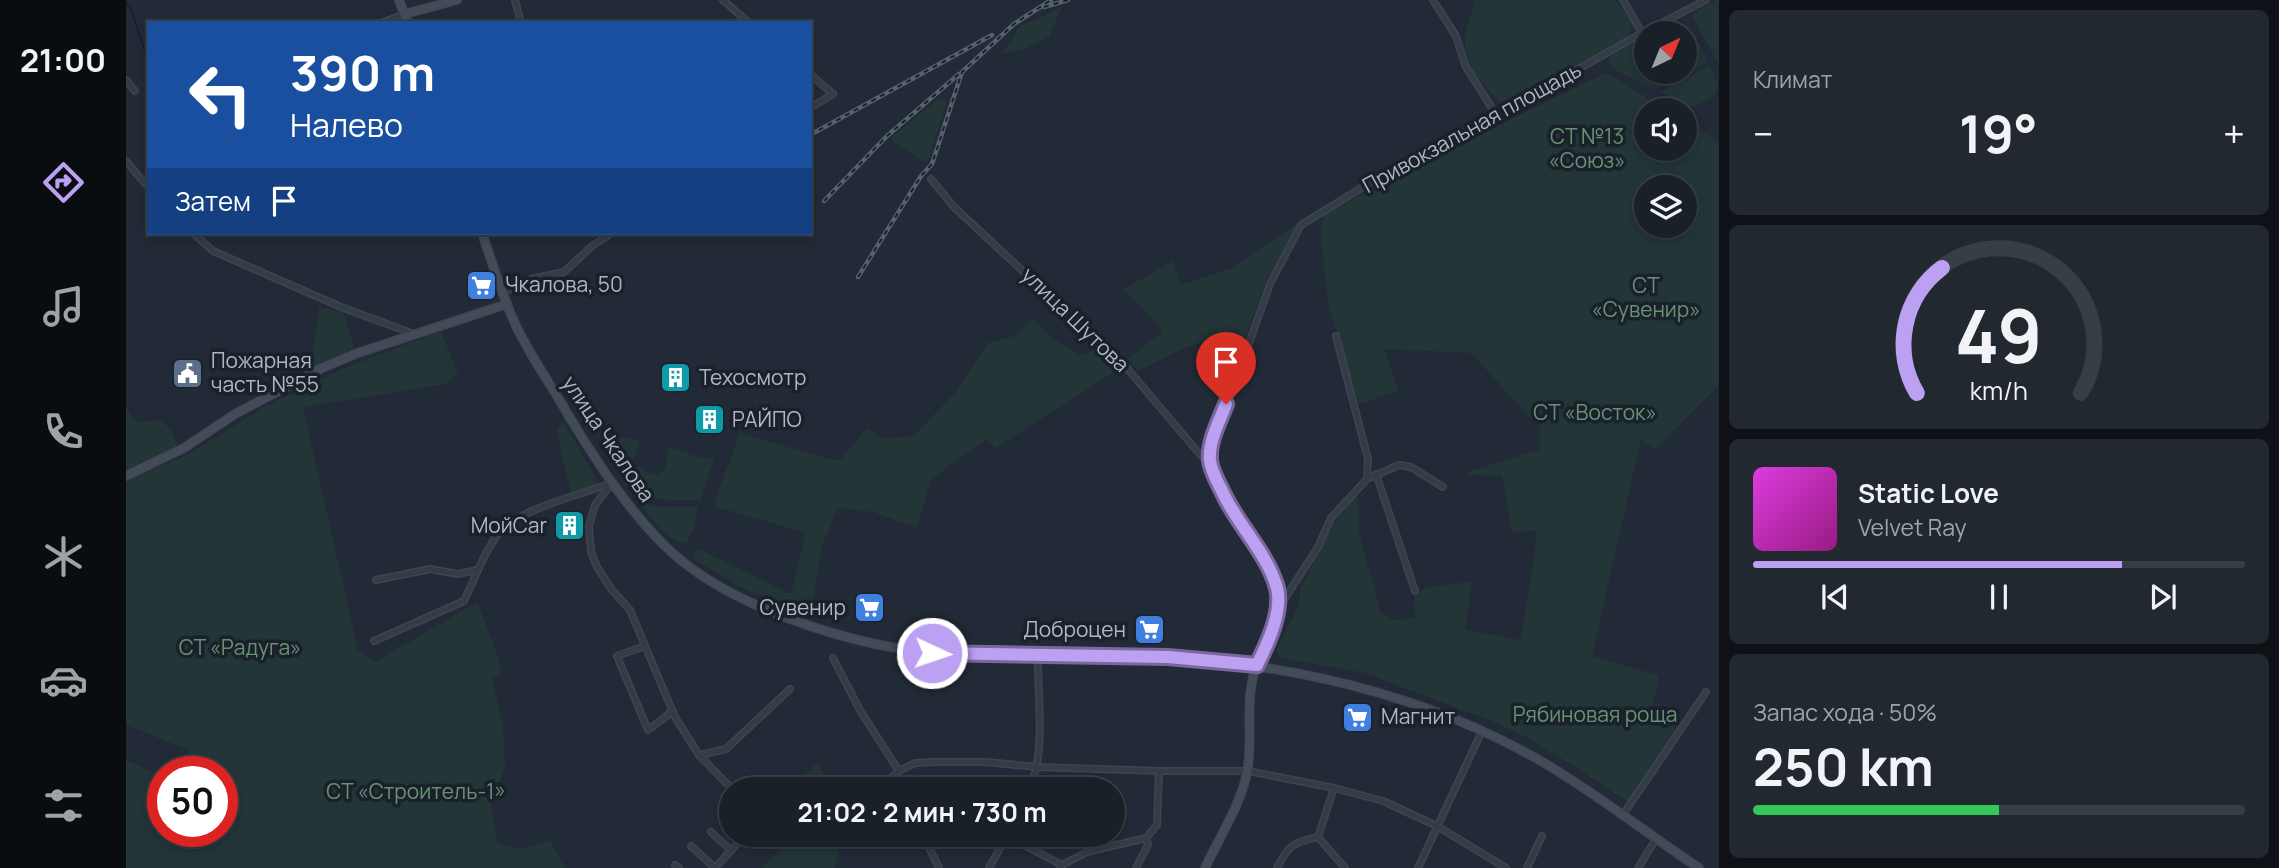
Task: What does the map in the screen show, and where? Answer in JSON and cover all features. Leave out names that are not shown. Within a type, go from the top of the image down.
[{"type":"main road","points":[[399,0],[407,19],[457,0]]},
{"type":"main road","name":"улица Чкалова","points":[[483,235],[502,293],[519,332],[612,483],[651,532],[685,563],[738,596],[848,638],[932,653],[1168,657],[1257,665],[1363,688],[1482,731],[1549,766],[1699,868]]},
{"type":"main road","points":[[126,476],[184,448],[235,414],[322,368],[358,353],[507,304]]},
{"type":"main road","points":[[1205,868],[1248,771],[1249,721],[1257,665]]},
{"type":"street","points":[[515,0],[520,21]]},
{"type":"street","points":[[723,0],[747,21]]},
{"type":"street","points":[[1433,0],[1456,36],[1466,68],[1497,116]]},
{"type":"street","points":[[1623,0],[1635,21]]},
{"type":"street","name":"Привокзальная площадь","points":[[1665,21],[1706,0]]},
{"type":"street","name":"Привокзальная площадь","points":[[1212,468],[1210,453],[1213,440],[1232,385],[1270,284],[1301,225],[1386,173],[1497,116],[1634,38]]},
{"type":"street","points":[[812,76],[833,94],[812,107]]},
{"type":"street","points":[[126,80],[135,91]]},
{"type":"street","points":[[126,161],[147,186]]},
{"type":"street","name":"улица Шутова","points":[[931,179],[954,207],[1126,367],[1212,468]]},
{"type":"street","points":[[194,235],[213,251],[351,311],[417,335]]},
{"type":"street","points":[[502,293],[531,279],[564,272],[592,246],[609,235]]},
{"type":"street","points":[[1336,337],[1368,459],[1367,479]]},
{"type":"street","points":[[1257,665],[1278,608],[1318,547],[1331,518],[1367,479],[1399,465],[1411,467],[1443,487]]},
{"type":"street","points":[[1212,468],[1232,511],[1270,572],[1277,590],[1278,608]]},
{"type":"street","points":[[1376,474],[1415,591]]},
{"type":"street","points":[[374,641],[464,601],[493,540],[508,524],[535,511],[612,483]]},
{"type":"street","points":[[612,483],[600,495],[591,514],[589,537],[597,567],[612,590],[630,610],[673,711],[699,755],[720,777]]},
{"type":"street","points":[[376,580],[430,569],[458,574],[478,570]]},
{"type":"street","points":[[645,646],[617,656],[648,730],[673,711]]},
{"type":"street","points":[[1035,777],[1038,655]]},
{"type":"street","points":[[834,658],[860,712],[899,771]]},
{"type":"street","points":[[699,755],[726,749],[790,689]]},
{"type":"street","points":[[1622,816],[1706,691]]},
{"type":"street","points":[[1418,868],[1482,731]]},
{"type":"street","points":[[892,777],[915,763],[935,762],[1159,771],[1248,771],[1383,801],[1437,826],[1506,868]]},
{"type":"street","points":[[1027,847],[1061,866],[1087,852],[1146,838],[1157,825],[1159,771]]},
{"type":"street","points":[[1318,837],[1334,788]]},
{"type":"street","points":[[711,832],[731,850]]},
{"type":"street","points":[[1527,868],[1542,836]]},
{"type":"street","points":[[1278,868],[1286,849],[1301,840],[1318,837]]},
{"type":"street","points":[[1318,837],[1345,868]]},
{"type":"street","points":[[1146,838],[1148,845],[1137,866],[1146,868]]},
{"type":"street","points":[[1638,868],[1656,839]]},
{"type":"street","points":[[691,846],[715,868],[734,847]]},
{"type":"street","points":[[929,847],[939,868]]},
{"type":"street","points":[[989,868],[1000,847]]},
{"type":"green space","points":[[1475,0],[1616,0],[1630,21],[1632,30],[1627,37],[1505,106],[1479,79],[1467,54],[1466,34]]},
{"type":"green space","points":[[1719,0],[1719,65],[1698,27],[1698,21],[1692,16],[1694,12]]},
{"type":"green space","points":[[1062,7],[1049,37],[1024,49],[1002,54],[1019,27]]},
{"type":"green space","points":[[1634,43],[1634,80],[1615,70],[1609,63],[1609,57]]},
{"type":"green space","points":[[1698,43],[1705,55],[1707,62],[1698,67]]},
{"type":"green space","points":[[1710,65],[1718,85],[1716,94],[1700,104],[1697,104],[1697,98],[1672,98],[1660,92],[1675,84],[1698,84],[1698,71]]},
{"type":"green space","points":[[1606,73],[1647,98],[1634,98],[1634,161],[1697,161],[1697,128],[1719,141],[1719,385],[1656,449],[1641,439],[1592,656],[1658,675],[1651,712],[1680,723],[1628,801],[1533,741],[1492,721],[1365,673],[1281,658],[1276,651],[1300,602],[1300,590],[1326,539],[1341,513],[1358,496],[1359,533],[1381,613],[1395,620],[1415,618],[1414,594],[1434,586],[1472,582],[1465,630],[1521,640],[1537,536],[1533,530],[1512,533],[1502,476],[1470,475],[1467,472],[1539,450],[1541,412],[1531,419],[1471,353],[1384,349],[1399,390],[1359,405],[1328,303],[1320,229],[1323,215]]},
{"type":"green space","points":[[1643,84],[1666,84],[1655,90]]},
{"type":"green space","points":[[939,98],[947,101],[929,159],[923,162],[890,139]]},
{"type":"green space","points":[[1299,223],[1266,281],[1233,370],[1232,359],[1216,338],[1184,348],[1138,371],[1128,359],[1163,331],[1124,289],[1173,261],[1181,285],[1232,268]]},
{"type":"green space","points":[[319,307],[343,313],[355,350],[311,369]]},
{"type":"green space","points":[[1033,318],[1051,338],[1080,355],[1088,353],[1098,344],[1121,367],[996,448],[987,439],[931,479],[917,528],[873,512],[838,507],[822,546],[811,615],[746,590],[693,559],[697,548],[791,594],[806,533],[713,506],[740,433],[833,460],[841,459],[867,428],[884,439],[913,436],[954,394],[988,343],[1015,336]]},
{"type":"green space","points":[[441,331],[458,374],[446,384],[303,407],[358,650],[375,662],[477,602],[497,653],[501,675],[492,677],[503,726],[505,767],[491,807],[498,844],[521,849],[550,840],[565,868],[126,868],[126,760],[147,769],[147,847],[238,847],[238,756],[187,756],[189,750],[126,725],[126,481],[189,454],[264,407],[344,368]]},
{"type":"green space","points":[[126,406],[131,416],[139,423],[154,420],[164,424],[172,433],[178,447],[126,471]]},
{"type":"green space","points":[[564,423],[599,484],[571,495],[556,428]]},
{"type":"green space","points":[[599,430],[640,441],[632,462],[623,468],[609,453]]},
{"type":"green space","points":[[669,447],[714,459],[701,500],[649,497],[623,483],[639,466],[651,474],[659,474],[665,468]]},
{"type":"green space","points":[[638,502],[658,507],[698,507],[687,543],[666,534]]},
{"type":"green space","points":[[818,763],[824,777],[801,777]]},
{"type":"green space","points":[[839,847],[839,854],[834,868],[762,868],[781,848]]},
{"type":"waterway","points":[[126,3],[131,9],[147,58]]},
{"type":"railway","points":[[858,277],[921,176],[932,164],[962,72],[1014,24],[1051,0]]},
{"type":"railway","points":[[1044,7],[1068,0]]},
{"type":"railway","points":[[812,134],[992,35]]},
{"type":"railway","points":[[824,201],[887,136],[959,74]]},
{"type":"place","name":"Чкалова, 50","points":[[482,285]]},
{"type":"place","name":"Пожарная часть №55","points":[[188,373]]},
{"type":"place","name":"Техосмотр","points":[[676,378]]},
{"type":"place","name":"РАЙПО","points":[[709,420]]},
{"type":"place","name":"МойCar","points":[[570,526]]},
{"type":"place","name":"Сувенир","points":[[869,608]]},
{"type":"place","name":"Доброцен","points":[[1149,630]]},
{"type":"place","name":"Магнит","points":[[1358,717]]},
{"type":"route","points":[[932,653],[1168,657],[1257,665],[1278,608],[1277,590],[1270,572],[1232,511],[1210,462],[1213,440],[1226,404]]},
{"type":"park label","name":"СТ №13 «Союз»","points":[[1587,149]]},
{"type":"park label","name":"СТ «Сувенир»","points":[[1646,298]]},
{"type":"park label","name":"СТ «Восток»","points":[[1595,413]]},
{"type":"park label","name":"СТ «Радуга»","points":[[240,648]]},
{"type":"park label","name":"Рябиновая роща","points":[[1595,715]]},
{"type":"park label","name":"СТ «Строитель-1»","points":[[416,792]]}]
